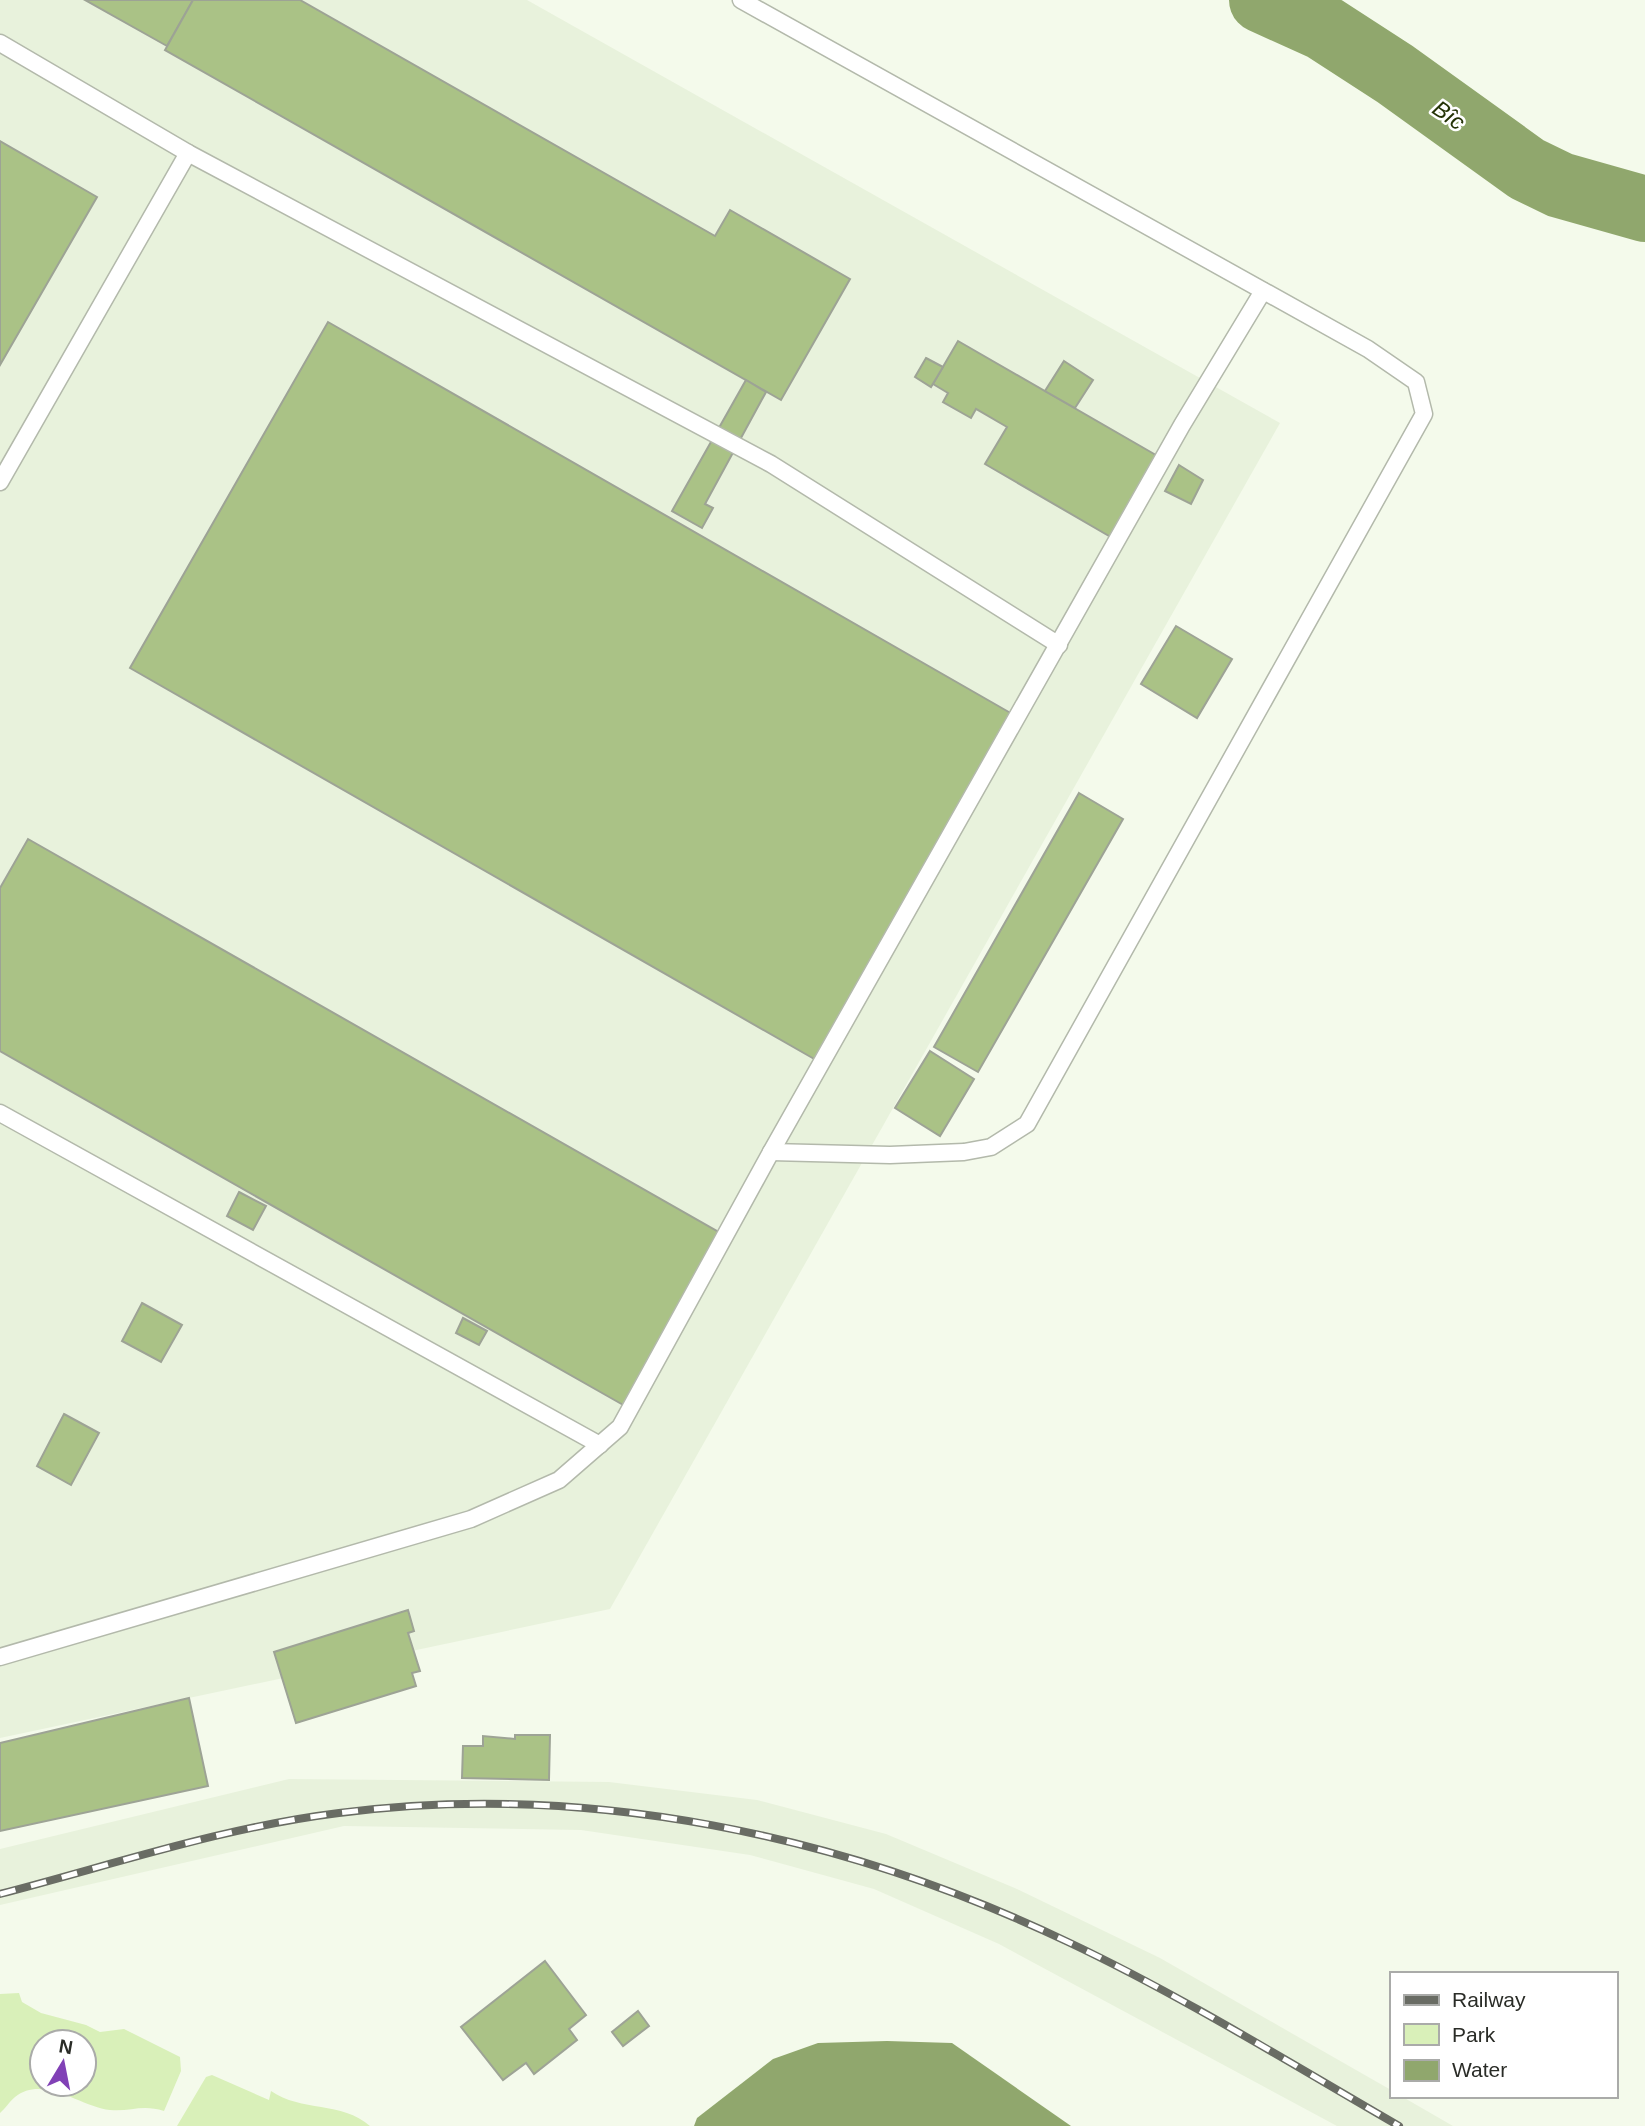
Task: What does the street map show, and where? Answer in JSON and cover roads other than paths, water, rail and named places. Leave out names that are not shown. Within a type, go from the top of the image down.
[{"type":"lane","points":[[741,0],[1368,349],[1416,382],[1424,414],[1027,1124],[991,1147],[964,1152],[890,1155],[771,1152]]},
{"type":"lane","points":[[0,43],[188,153],[771,464],[1059,645]]},
{"type":"lane","points":[[0,482],[188,153]]},
{"type":"lane","points":[[0,1657],[471,1519],[559,1480],[620,1427],[771,1152],[1182,425],[1262,291]]},
{"type":"lane","points":[[0,1113],[600,1445]]},
{"type":"water","points":[[818,2043],[952,2043],[1071,2126],[694,2126],[697,2118],[773,2059]]},
{"type":"waterway","name":"Bîc","points":[[1262,0],[1324,28],[1395,74],[1527,169],[1560,185],[1645,209]]},
{"type":"railway","points":[[0,1894],[211,1837],[339,1813],[433,1805],[526,1805],[620,1812],[713,1825],[805,1846],[895,1872],[983,1904],[1068,1942],[1152,1985],[1399,2126]]}]
